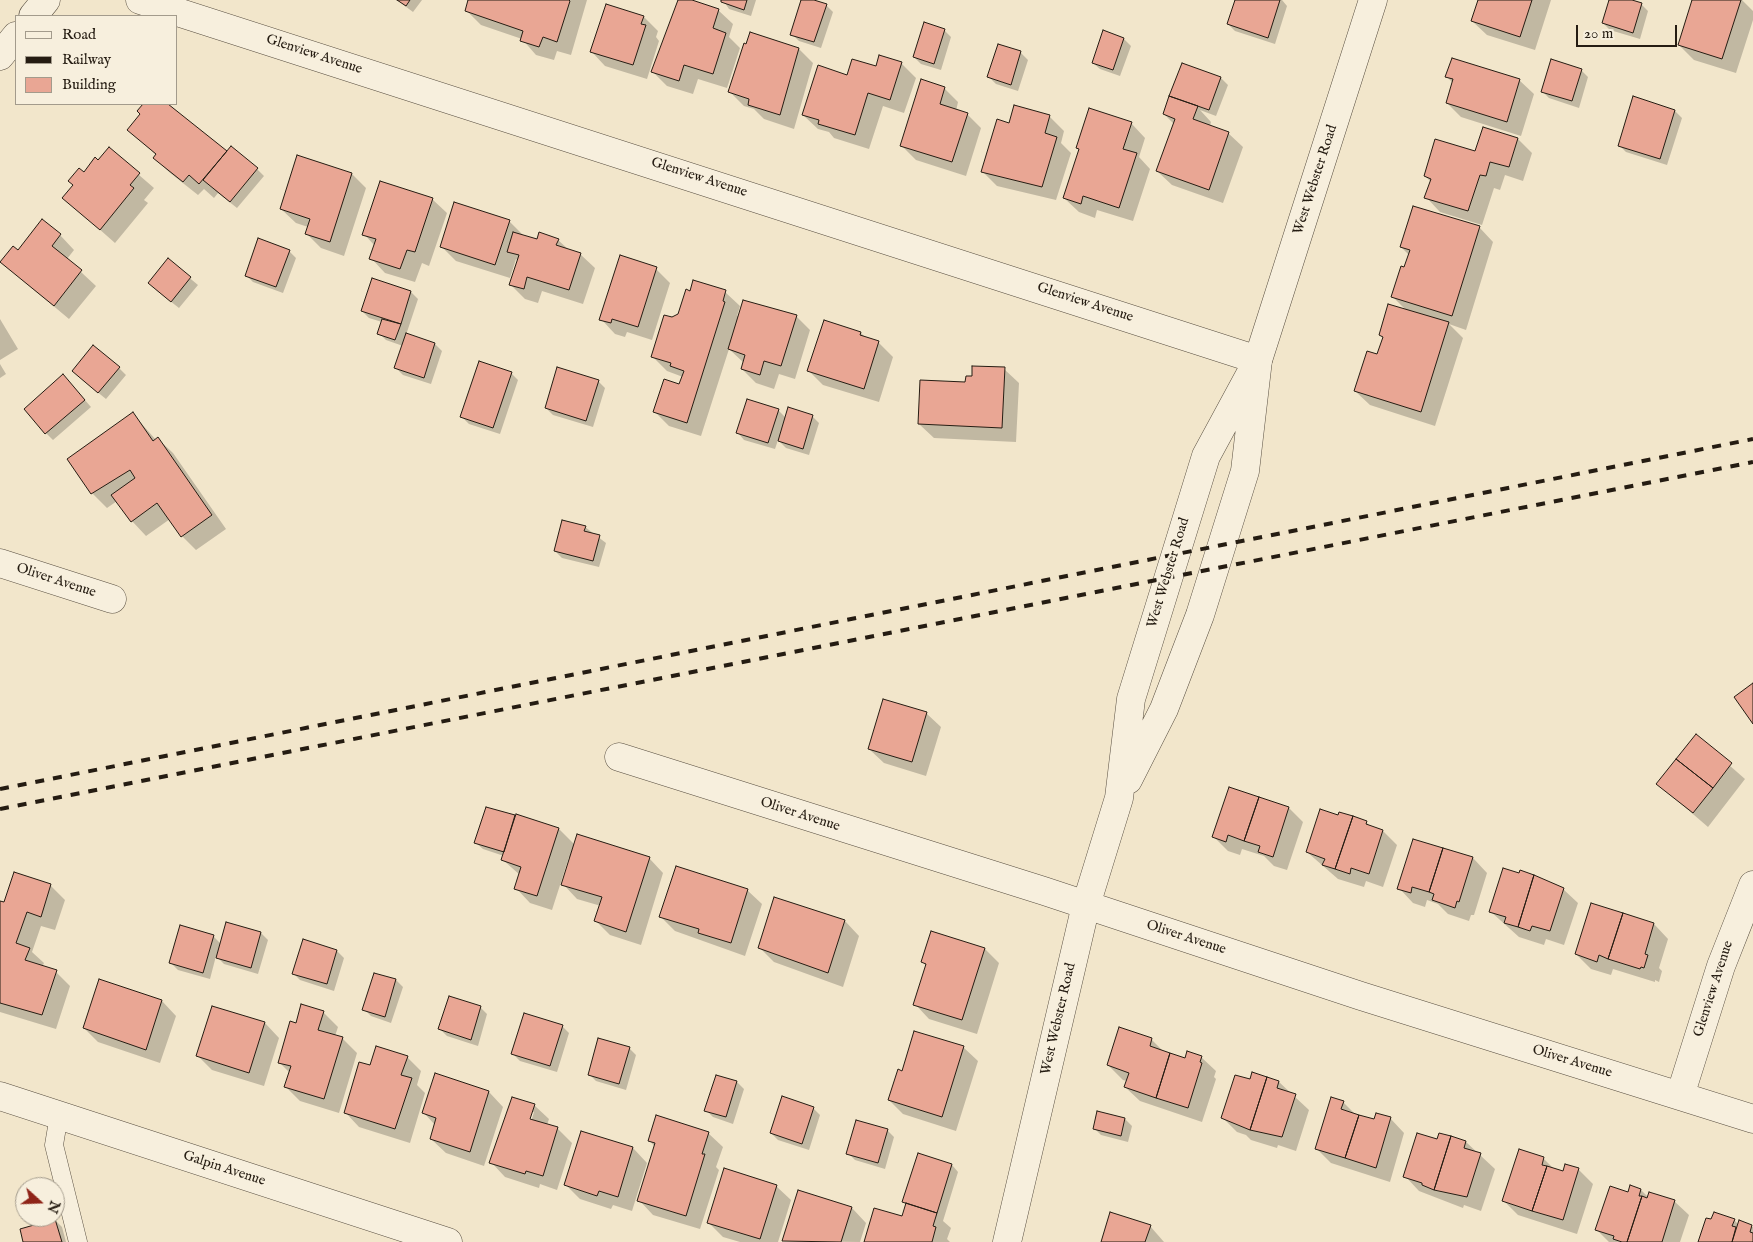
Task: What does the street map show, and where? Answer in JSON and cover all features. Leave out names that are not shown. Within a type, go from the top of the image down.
[{"type":"street","points":[[34,15],[46,0]]},
{"type":"street","name":"Glenview Avenue","points":[[140,0],[1258,360]]},
{"type":"street","name":"West Webster Road","points":[[1007,1242],[1086,905],[1118,798],[1131,699],[1206,456],[1258,360],[1373,0]]},
{"type":"street","points":[[0,56],[15,37]]},
{"type":"street","name":"West Webster Road","points":[[1118,798],[1164,708],[1205,597],[1245,471],[1258,360]]},
{"type":"street","name":"Oliver Avenue","points":[[0,563],[112,599]]},
{"type":"street","name":"Oliver Avenue","points":[[619,757],[1086,905],[1362,996],[1753,1119]]},
{"type":"street","name":"Glenview Avenue","points":[[1680,1096],[1731,935],[1753,885]]},
{"type":"street","name":"Galpin Avenue","points":[[0,1096],[448,1242]]},
{"type":"lane","points":[[60,1114],[54,1145],[78,1242]]},
{"type":"building","points":[[397,0],[410,0],[406,6]]},
{"type":"building","points":[[468,0],[570,1],[557,42],[543,37],[539,47],[520,41],[523,31],[465,11]]},
{"type":"building","points":[[678,0],[692,0],[719,9],[713,28],[726,33],[713,74],[684,65],[679,81],[651,72]]},
{"type":"building","points":[[721,0],[747,0],[744,10],[721,2]]},
{"type":"building","points":[[801,0],[814,0],[827,4],[814,42],[790,35]]},
{"type":"building","points":[[1235,0],[1280,0],[1268,38],[1227,24]]},
{"type":"building","points":[[1478,0],[1532,0],[1520,37],[1471,21]]},
{"type":"building","points":[[1609,0],[1632,0],[1642,3],[1633,33],[1602,23]]},
{"type":"building","points":[[1692,0],[1741,0],[1722,59],[1678,45]]},
{"type":"building","points":[[606,4],[644,16],[641,24],[646,25],[633,65],[590,52]]},
{"type":"building","points":[[924,22],[945,29],[934,64],[913,57]]},
{"type":"building","points":[[1103,30],[1124,38],[1113,70],[1092,63]]},
{"type":"building","points":[[750,32],[799,48],[780,115],[748,105],[749,99],[728,92],[744,43],[746,44]]},
{"type":"building","points":[[998,44],[1021,51],[1011,85],[987,77]]},
{"type":"building","points":[[879,55],[902,62],[890,100],[868,93],[855,135],[818,124],[819,120],[802,115],[818,65],[847,75],[852,59],[876,66]]},
{"type":"building","points":[[1452,58],[1520,79],[1507,122],[1446,103],[1453,79],[1445,77]]},
{"type":"building","points":[[1551,59],[1582,69],[1572,101],[1541,92]]},
{"type":"building","points":[[1182,63],[1221,77],[1209,110],[1169,96]]},
{"type":"building","points":[[921,79],[945,87],[940,104],[968,113],[952,162],[900,146]]},
{"type":"building","points":[[1169,96],[1198,106],[1193,119],[1229,132],[1209,190],[1156,171],[1175,119],[1163,114]]},
{"type":"building","points":[[1633,96],[1675,110],[1660,159],[1618,146]]},
{"type":"building","points":[[142,105],[169,105],[227,151],[199,184],[189,175],[183,182],[153,158],[156,154],[127,130],[140,114],[137,111]]},
{"type":"building","points":[[1014,105],[1050,115],[1045,133],[1057,137],[1042,187],[981,172],[997,119],[1009,123]]},
{"type":"building","points":[[1089,108],[1132,122],[1123,149],[1137,153],[1119,208],[1083,196],[1081,204],[1063,198],[1079,149],[1076,148]]},
{"type":"building","points":[[1483,127],[1518,138],[1509,167],[1490,162],[1486,176],[1480,175],[1468,211],[1424,198],[1431,179],[1424,176],[1435,139],[1475,151]]},
{"type":"building","points":[[231,146],[258,168],[230,202],[203,180]]},
{"type":"building","points":[[109,147],[140,173],[130,185],[134,188],[100,230],[62,198],[73,185],[68,181],[79,168],[84,172],[95,157],[98,160]]},
{"type":"building","points":[[297,155],[352,173],[330,242],[305,234],[310,219],[280,209]]},
{"type":"building","points":[[380,181],[433,198],[415,252],[407,250],[400,269],[369,259],[376,239],[362,235]]},
{"type":"building","points":[[454,202],[510,220],[495,265],[440,247]]},
{"type":"building","points":[[1413,206],[1480,226],[1452,316],[1391,297],[1401,266],[1404,267],[1410,250],[1400,247]]},
{"type":"building","points":[[42,219],[61,234],[52,246],[82,270],[54,306],[0,262],[13,246],[18,250]]},
{"type":"building","points":[[513,232],[537,239],[539,232],[559,239],[556,245],[581,253],[569,290],[527,277],[524,289],[509,285],[519,255],[507,252]]},
{"type":"building","points":[[258,238],[290,250],[276,287],[245,276]]},
{"type":"building","points":[[620,255],[657,267],[638,327],[612,319],[611,323],[599,320]]},
{"type":"building","points":[[168,258],[191,277],[171,302],[148,283]]},
{"type":"building","points":[[372,278],[411,291],[401,324],[361,311]]},
{"type":"building","points":[[693,280],[726,290],[723,301],[725,302],[687,423],[653,412],[664,379],[679,384],[684,371],[670,366],[671,363],[651,357],[664,315],[672,317],[678,314],[686,289],[690,291]]},
{"type":"building","points":[[743,300],[797,315],[781,366],[764,361],[760,375],[741,369],[745,355],[728,349]]},
{"type":"building","points":[[1388,304],[1449,322],[1421,412],[1354,391],[1367,351],[1377,354],[1383,337],[1379,335]]},
{"type":"building","points":[[382,319],[401,324],[395,340],[377,334]]},
{"type":"building","points":[[824,320],[861,332],[860,335],[879,341],[864,389],[807,371]]},
{"type":"building","points":[[406,333],[435,343],[424,378],[394,368]]},
{"type":"building","points":[[93,345],[120,367],[98,393],[72,371]]},
{"type":"building","points":[[479,361],[512,372],[493,428],[460,417]]},
{"type":"building","points":[[972,366],[1005,367],[1002,428],[918,424],[920,380],[965,382],[966,376],[972,376]]},
{"type":"building","points":[[557,367],[599,380],[586,421],[545,408]]},
{"type":"building","points":[[63,374],[85,400],[45,434],[24,409]]},
{"type":"building","points":[[747,399],[779,409],[768,443],[736,433]]},
{"type":"building","points":[[788,407],[813,415],[803,449],[778,441]]},
{"type":"building","points":[[133,412],[153,441],[158,437],[212,515],[181,537],[157,503],[131,522],[111,495],[135,478],[130,470],[91,494],[67,459]]},
{"type":"building","points":[[562,520],[586,526],[584,531],[600,535],[593,561],[554,551]]},
{"type":"building","points":[[1753,683],[1753,724],[1734,697]]},
{"type":"building","points":[[883,699],[927,712],[912,762],[868,749]]},
{"type":"building","points":[[1696,734],[1732,763],[1713,788],[1676,759]]},
{"type":"building","points":[[1676,759],[1713,788],[1693,813],[1656,784]]},
{"type":"building","points":[[1229,787],[1259,797],[1244,841],[1228,835],[1226,842],[1212,837]]},
{"type":"building","points":[[1259,797],[1289,807],[1273,857],[1258,852],[1260,846],[1244,841]]},
{"type":"building","points":[[486,807],[515,815],[504,852],[474,843]]},
{"type":"building","points":[[1320,809],[1338,815],[1339,812],[1353,816],[1335,869],[1322,865],[1325,859],[1306,852]]},
{"type":"building","points":[[516,814],[559,828],[537,896],[514,889],[521,867],[501,860]]},
{"type":"building","points":[[1353,816],[1367,821],[1366,824],[1383,830],[1369,874],[1351,868],[1350,874],[1335,869]]},
{"type":"building","points":[[577,834],[650,857],[626,932],[594,921],[602,897],[561,885]]},
{"type":"building","points":[[1413,839],[1443,848],[1429,892],[1412,887],[1411,893],[1397,889]]},
{"type":"building","points":[[1443,848],[1473,857],[1459,902],[1457,901],[1455,908],[1432,900],[1434,894],[1429,892]]},
{"type":"building","points":[[676,866],[748,889],[731,943],[698,933],[699,929],[659,917]]},
{"type":"building","points":[[1503,868],[1519,873],[1520,870],[1534,875],[1518,927],[1504,923],[1506,917],[1489,912]]},
{"type":"building","points":[[14,872],[51,884],[41,917],[27,912],[16,943],[30,948],[25,960],[57,970],[42,1015],[0,1003],[0,901],[4,902]]},
{"type":"building","points":[[1534,875],[1564,888],[1550,931],[1532,926],[1530,931],[1518,927]]},
{"type":"building","points":[[774,897],[845,920],[828,973],[758,948]]},
{"type":"building","points":[[1591,903],[1623,913],[1608,959],[1599,955],[1597,962],[1575,954]]},
{"type":"building","points":[[1623,913],[1654,923],[1645,954],[1648,955],[1644,968],[1641,967],[1640,969],[1608,959]]},
{"type":"building","points":[[226,922],[261,932],[251,968],[216,958]]},
{"type":"building","points":[[180,925],[214,935],[203,973],[169,963]]},
{"type":"building","points":[[931,931],[985,948],[962,1020],[913,1005],[926,964],[921,962]]},
{"type":"building","points":[[303,939],[337,950],[327,984],[292,974]]},
{"type":"building","points":[[374,973],[396,979],[385,1017],[362,1010]]},
{"type":"building","points":[[99,979],[162,1000],[146,1050],[83,1028]]},
{"type":"building","points":[[449,996],[481,1006],[471,1040],[438,1029]]},
{"type":"building","points":[[301,1004],[324,1011],[318,1030],[343,1037],[324,1099],[284,1087],[291,1066],[278,1063],[290,1021],[296,1023]]},
{"type":"building","points":[[212,1006],[265,1022],[249,1073],[196,1056]]},
{"type":"building","points":[[524,1013],[563,1025],[550,1066],[511,1054]]},
{"type":"building","points":[[1119,1027],[1152,1038],[1150,1046],[1170,1053],[1156,1098],[1124,1087],[1129,1073],[1107,1065]]},
{"type":"building","points":[[914,1031],[964,1046],[942,1117],[888,1100],[898,1069],[902,1071]]},
{"type":"building","points":[[598,1038],[630,1047],[619,1084],[588,1075]]},
{"type":"building","points":[[376,1046],[408,1056],[401,1075],[412,1078],[395,1129],[344,1113],[359,1062],[370,1065]]},
{"type":"building","points":[[1187,1051],[1202,1056],[1200,1062],[1202,1063],[1188,1108],[1156,1098],[1170,1053],[1185,1058]]},
{"type":"building","points":[[1252,1072],[1267,1077],[1250,1130],[1221,1118],[1235,1075],[1250,1079]]},
{"type":"building","points":[[435,1073],[489,1091],[470,1152],[430,1139],[436,1118],[422,1113]]},
{"type":"building","points":[[716,1075],[737,1081],[726,1117],[704,1111]]},
{"type":"building","points":[[1267,1077],[1279,1081],[1277,1088],[1296,1094],[1282,1137],[1250,1130]]},
{"type":"building","points":[[782,1096],[814,1107],[802,1144],[770,1133]]},
{"type":"building","points":[[512,1097],[535,1104],[530,1119],[558,1127],[543,1176],[526,1171],[525,1174],[489,1163]]},
{"type":"building","points":[[1331,1097],[1344,1101],[1341,1109],[1359,1115],[1345,1158],[1315,1149]]},
{"type":"building","points":[[1097,1111],[1125,1118],[1121,1136],[1093,1129]]},
{"type":"building","points":[[1376,1113],[1391,1117],[1376,1168],[1345,1158],[1359,1115],[1374,1119]]},
{"type":"building","points":[[656,1115],[709,1132],[702,1154],[705,1154],[686,1216],[637,1201],[655,1143],[648,1141]]},
{"type":"building","points":[[856,1120],[888,1129],[878,1163],[846,1154]]},
{"type":"building","points":[[581,1131],[633,1147],[618,1197],[599,1191],[597,1196],[564,1185]]},
{"type":"building","points":[[1417,1133],[1437,1139],[1439,1133],[1451,1136],[1434,1190],[1422,1185],[1422,1183],[1403,1177]]},
{"type":"building","points":[[1451,1136],[1466,1141],[1464,1148],[1481,1153],[1467,1197],[1434,1190]]},
{"type":"building","points":[[1519,1149],[1544,1157],[1542,1165],[1547,1166],[1532,1211],[1502,1201]]},
{"type":"building","points":[[918,1153],[952,1164],[937,1213],[902,1202]]},
{"type":"building","points":[[1565,1164],[1579,1168],[1563,1220],[1532,1211],[1547,1166],[1563,1171]]},
{"type":"building","points":[[724,1168],[777,1185],[760,1239],[707,1223]]},
{"type":"building","points":[[1630,1185],[1641,1189],[1639,1196],[1642,1196],[1627,1242],[1622,1242],[1613,1239],[1614,1236],[1595,1230],[1610,1186],[1628,1192]]},
{"type":"building","points":[[798,1190],[852,1207],[841,1242],[782,1241]]},
{"type":"building","points":[[1649,1192],[1675,1200],[1662,1242],[1627,1242],[1642,1196],[1647,1198]]},
{"type":"building","points":[[906,1203],[937,1213],[933,1226],[936,1227],[932,1242],[864,1242],[874,1208],[902,1216]]},
{"type":"building","points":[[1110,1212],[1151,1225],[1145,1242],[1101,1242]]},
{"type":"building","points":[[1714,1212],[1735,1219],[1732,1226],[1736,1227],[1732,1242],[1698,1242],[1706,1218],[1711,1219]]},
{"type":"building","points":[[1739,1220],[1752,1225],[1750,1232],[1753,1233],[1753,1242],[1732,1242]]},
{"type":"building","points":[[27,1227],[57,1227],[62,1242],[23,1242],[20,1229]]},
{"type":"railway","points":[[0,789],[1753,439]]},
{"type":"railway","points":[[0,809],[1753,462]]}]
